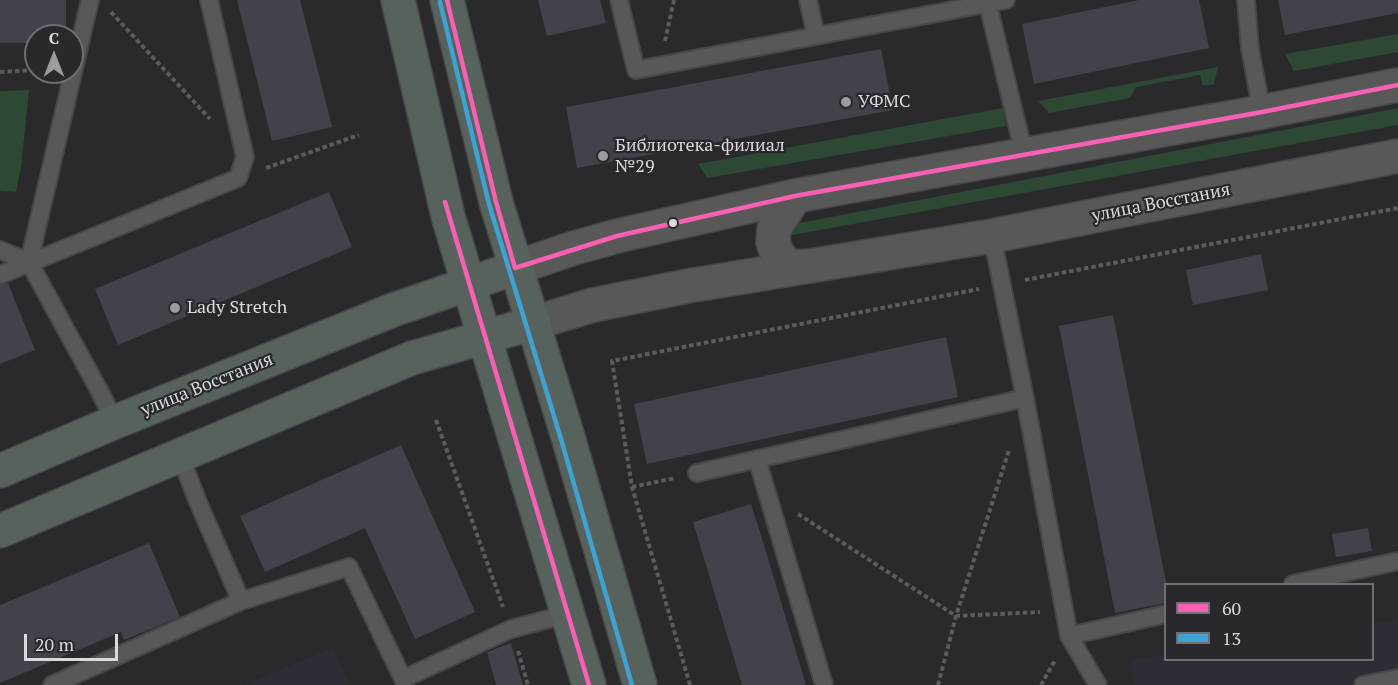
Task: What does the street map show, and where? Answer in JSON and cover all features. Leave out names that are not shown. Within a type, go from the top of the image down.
[{"type":"main road","points":[[398,0],[448,216],[589,685]]},
{"type":"main road","points":[[447,0],[496,202],[534,323],[640,685]]},
{"type":"main road","name":"улица Восстания","points":[[0,471],[393,310],[574,248],[617,236],[795,196],[1398,86]]},
{"type":"main road","name":"улица Восстания","points":[[0,531],[412,358],[593,305],[688,286],[992,236],[1398,156]]},
{"type":"main road","points":[[795,196],[774,229],[777,253],[784,262],[793,267],[817,266]]},
{"type":"lane","points":[[29,262],[90,0]]},
{"type":"lane","points":[[0,275],[238,178],[245,157],[209,0]]},
{"type":"lane","points":[[619,0],[636,70],[1006,0]]},
{"type":"lane","points":[[808,0],[816,36]]},
{"type":"lane","points":[[1246,0],[1250,49],[1262,112]]},
{"type":"lane","points":[[988,2],[1024,154]]},
{"type":"lane","points":[[992,236],[1069,636],[1098,685]]},
{"type":"lane","points":[[0,250],[29,262],[115,422]]},
{"type":"lane","points":[[697,473],[1025,398]]},
{"type":"lane","points":[[180,456],[241,601]]},
{"type":"lane","points":[[757,459],[824,685]]},
{"type":"lane","points":[[1302,583],[1398,561]]},
{"type":"lane","points":[[52,685],[241,601],[349,567],[404,682],[511,629],[568,614]]},
{"type":"lane","points":[[1069,636],[1164,614]]},
{"type":"lane","points":[[1363,685],[1398,678]]},
{"type":"path","points":[[660,66],[674,0]]},
{"type":"path","points":[[108,9],[245,157]]},
{"type":"path","points":[[0,72],[24,71]]},
{"type":"path","points":[[238,178],[359,135]]},
{"type":"path","points":[[690,685],[632,487],[612,361],[1398,208]]},
{"type":"path","points":[[938,685],[956,616],[1025,398]]},
{"type":"path","points":[[436,420],[511,629],[528,685]]},
{"type":"path","points":[[632,487],[697,473]]},
{"type":"path","points":[[767,494],[956,616],[1028,614],[1065,608]]},
{"type":"shaded area","points":[[1398,620],[1398,685],[1134,685],[1130,660],[1164,655],[1164,661],[1374,661],[1374,623]]},
{"type":"shaded area","points":[[334,647],[349,685],[244,685]]},
{"type":"green space","points":[[1398,34],[1398,52],[1294,71],[1285,54]]},
{"type":"green space","points":[[1218,67],[1214,84],[1203,86],[1200,75],[1136,87],[1130,98],[1049,113],[1038,101]]},
{"type":"green space","points":[[29,90],[21,168],[16,192],[0,191],[0,91]]},
{"type":"green space","points":[[1003,108],[1006,126],[707,178],[698,164]]},
{"type":"green space","points":[[1398,108],[1398,125],[787,236],[784,226]]},
{"type":"building","points":[[0,0],[66,0],[66,24],[24,24],[24,43],[0,43]]},
{"type":"building","points":[[237,0],[300,0],[332,127],[272,141]]},
{"type":"building","points":[[538,0],[600,0],[606,23],[547,36]]},
{"type":"building","points":[[1139,0],[1199,0],[1209,48],[1034,84],[1022,24]]},
{"type":"building","points":[[1278,0],[1398,0],[1398,13],[1285,35]]},
{"type":"building","points":[[881,49],[893,110],[577,168],[566,107]]},
{"type":"building","points":[[329,192],[352,247],[118,345],[95,289]]},
{"type":"building","points":[[1261,254],[1268,290],[1193,305],[1186,270]]},
{"type":"building","points":[[8,283],[35,350],[0,364],[0,285]]},
{"type":"building","points":[[1113,315],[1166,582],[1164,583],[1164,603],[1115,613],[1059,326]]},
{"type":"building","points":[[946,337],[958,397],[647,464],[634,404]]},
{"type":"building","points":[[401,445],[475,612],[415,639],[365,528],[265,572],[240,516]]},
{"type":"building","points":[[751,504],[806,685],[742,685],[693,522]]},
{"type":"building","points":[[1368,528],[1372,551],[1336,557],[1332,534]]},
{"type":"building","points":[[149,543],[180,617],[124,640],[121,632],[0,683],[0,605]]},
{"type":"building","points":[[511,643],[523,685],[496,685],[487,652]]},
{"type":"transit line","name":"60","points":[[447,0],[496,202],[515,268],[617,236],[795,196],[1262,112],[1398,85]]},
{"type":"transit line","name":"13","points":[[440,2],[489,204],[561,439],[632,685]]},
{"type":"transit line","name":"60","points":[[445,202],[589,685]]},
{"type":"place","name":"УФМС","points":[[846,102]]},
{"type":"place","name":"Библиотека-филиал №29","points":[[603,156]]},
{"type":"place","name":"Lady Stretch","points":[[175,308]]}]
